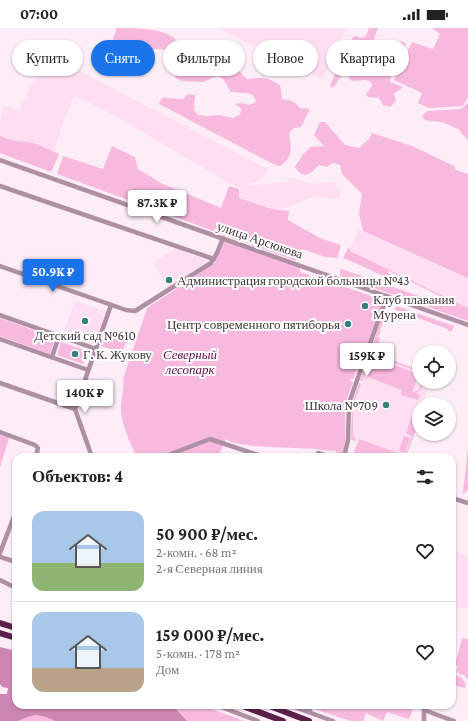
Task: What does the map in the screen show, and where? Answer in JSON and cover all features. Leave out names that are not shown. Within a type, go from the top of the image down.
[{"type":"highway","points":[[0,623],[12,627]]},
{"type":"highway","points":[[0,633],[12,637]]},
{"type":"highway","points":[[251,709],[283,721]]},
{"type":"highway","points":[[277,709],[309,721]]},
{"type":"street","name":"улица Арсюкова","points":[[0,160],[468,325]]},
{"type":"street","points":[[0,186],[214,259]]},
{"type":"street","points":[[0,266],[131,312],[140,309],[211,263],[223,238]]},
{"type":"street","points":[[345,453],[348,440],[349,403],[386,296]]},
{"type":"street","points":[[91,453],[75,409],[111,305]]},
{"type":"street","points":[[0,315],[96,349]]},
{"type":"street","points":[[52,357],[60,336]]},
{"type":"street","points":[[0,339],[88,370]]},
{"type":"street","points":[[0,383],[75,409]]},
{"type":"street","points":[[0,432],[35,445],[38,448],[37,453]]},
{"type":"street","points":[[173,453],[210,439],[248,453]]},
{"type":"street","points":[[456,500],[468,504]]},
{"type":"street","points":[[0,553],[12,522]]},
{"type":"street","points":[[0,557],[12,561]]},
{"type":"street","points":[[0,580],[12,586]]},
{"type":"street","points":[[226,709],[258,721]]},
{"type":"street","points":[[300,709],[333,721]]},
{"type":"street","points":[[308,709],[313,714]]},
{"type":"street","points":[[424,709],[424,721]]},
{"type":"street","points":[[426,709],[454,721]]},
{"type":"shaded area","points":[[218,28],[346,28],[341,40],[326,40],[326,72],[323,79],[317,76],[318,40],[253,40],[253,45]]},
{"type":"shaded area","points":[[83,73],[269,170],[258,182],[243,186],[287,182],[289,177],[312,184],[337,182],[336,188],[341,189],[339,199],[312,197],[286,208],[272,209],[239,198],[240,186],[236,187],[107,111],[74,96],[65,117],[54,152],[34,143],[11,140],[0,136],[0,119],[4,106],[19,110],[36,76],[83,76]]},
{"type":"shaded area","points":[[359,230],[468,278],[468,308],[349,251]]},
{"type":"shaded area","points":[[173,249],[208,261],[168,288],[154,264],[156,260],[170,251],[172,252]]},
{"type":"shaded area","name":"Детский сад №610","points":[[75,301],[106,311],[94,345],[63,334]]},
{"type":"shaded area","name":"Школа №709","points":[[371,354],[412,369],[412,389],[428,389],[425,397],[412,397],[412,435],[406,453],[397,453],[353,437],[353,406]]},
{"type":"shaded area","points":[[456,552],[468,555],[468,608],[456,608]]},
{"type":"shaded area","points":[[0,647],[12,650],[12,709],[176,709],[187,721],[55,721],[36,715],[18,721],[0,721],[0,694],[7,694],[8,688],[2,687],[0,684]]},
{"type":"green space","points":[[115,28],[148,29],[170,35],[176,40],[163,40],[163,50],[155,50],[155,40],[114,40],[113,38],[116,31]]},
{"type":"green space","points":[[369,28],[378,28],[374,40],[352,40],[353,37],[357,36],[360,38],[367,34]]},
{"type":"green space","points":[[432,28],[468,28],[468,97],[463,106],[429,108],[418,103],[422,93],[394,80],[396,76],[409,76],[409,48],[412,42],[433,49],[440,34]]},
{"type":"green space","points":[[176,76],[217,76],[203,82],[182,81],[175,78]]},
{"type":"green space","points":[[217,76],[244,76],[247,79],[261,78],[271,80],[280,85],[282,99],[292,101],[300,108],[310,109],[301,127],[294,128],[289,133],[291,147],[290,155],[288,159],[280,166],[273,164],[159,104],[162,98],[183,99],[188,94],[195,95],[194,110],[198,115],[219,115],[233,118],[240,115],[241,108],[235,104],[242,103],[249,105],[256,102],[253,95],[231,92],[223,79]]},
{"type":"green space","points":[[334,76],[342,76],[334,87],[330,87]]},
{"type":"green space","points":[[349,76],[391,76],[390,82],[403,87],[394,94],[396,101],[390,107],[383,105],[379,98],[368,97],[366,94],[372,86],[371,82],[363,80],[350,80]]},
{"type":"green space","points":[[468,103],[468,140],[460,130],[442,122],[428,121],[422,116],[427,111],[461,109]]},
{"type":"green space","points":[[320,122],[325,122],[345,145],[359,148],[369,139],[372,133],[412,146],[454,166],[456,170],[468,174],[468,278],[363,231],[359,213],[362,194],[342,174],[340,165],[333,163],[327,167],[319,165],[310,173],[304,175],[298,171],[295,167],[303,154],[311,147],[324,146],[314,135]]},
{"type":"green space","points":[[0,136],[11,140],[34,143],[59,154],[51,172],[0,153]]},
{"type":"green space","points":[[112,146],[135,157],[138,169],[161,183],[221,208],[229,186],[239,189],[239,198],[272,209],[289,211],[288,220],[320,238],[341,245],[337,258],[325,257],[302,249],[296,261],[57,174],[63,156],[103,169]]},
{"type":"green space","name":"Северный лесопарк","points":[[224,241],[300,267],[300,272],[309,275],[311,279],[327,281],[383,300],[366,351],[361,358],[353,379],[350,381],[353,382],[345,404],[345,442],[343,453],[316,449],[254,446],[232,442],[226,439],[220,453],[134,453],[123,423],[121,411],[123,379],[147,308],[215,263]]},
{"type":"green space","points":[[348,248],[350,251],[468,308],[468,321],[340,276],[340,269],[342,269],[440,305],[444,298],[389,271],[388,273],[404,282],[404,285],[343,258]]},
{"type":"green space","points":[[396,306],[454,326],[452,331],[448,331],[448,329],[415,317],[412,320],[406,317],[406,314],[395,310]]},
{"type":"green space","points":[[383,314],[388,316],[388,318],[384,319],[378,337],[380,339],[378,345],[373,345]]},
{"type":"green space","points":[[0,318],[55,338],[50,354],[0,336]]},
{"type":"green space","points":[[107,330],[128,337],[122,353],[101,346]]},
{"type":"green space","points":[[61,342],[88,351],[83,364],[57,355]]},
{"type":"green space","points":[[371,350],[378,351],[381,356],[412,367],[412,369],[371,354],[362,381],[360,381]]},
{"type":"green space","points":[[378,359],[412,371],[412,392],[422,389],[416,393],[420,395],[419,397],[412,397],[412,398],[401,395],[402,390],[370,378],[367,369],[369,364]]},
{"type":"green space","points":[[359,383],[361,384],[353,406],[353,437],[356,438],[356,441],[351,440],[352,404]]},
{"type":"green space","points":[[412,415],[412,436],[406,433]]},
{"type":"green space","points":[[0,435],[9,438],[0,467]]},
{"type":"green space","points":[[404,436],[410,438],[405,453],[399,451]]},
{"type":"green space","points":[[412,436],[412,441],[406,453]]},
{"type":"green space","points":[[359,439],[395,452],[395,453],[354,453]]},
{"type":"green space","points":[[468,447],[468,490],[462,495],[463,493]]},
{"type":"green space","points":[[462,638],[468,639],[468,680],[464,675],[459,674],[459,672],[456,673],[458,666],[456,665]]},
{"type":"green space","points":[[456,675],[461,677],[466,684],[465,688],[456,686]]},
{"type":"green space","points":[[176,709],[211,709],[244,721],[187,721]]},
{"type":"green space","points":[[316,709],[413,710],[409,719],[387,712],[383,721],[366,713],[363,721],[351,721]]},
{"type":"green space","points":[[36,715],[46,717],[55,721],[18,721]]},
{"type":"place","name":"Администрация городской больницы №43","points":[[169,280]]},
{"type":"place","name":"Клуб плавания Мурена","points":[[365,306]]},
{"type":"place","name":"Детский сад №610","points":[[85,321]]},
{"type":"place","name":"Центр современного пятиборья","points":[[348,324]]},
{"type":"place","name":"Г. К. Жукову","points":[[75,354]]},
{"type":"place","name":"Школа №709","points":[[386,405]]}]
